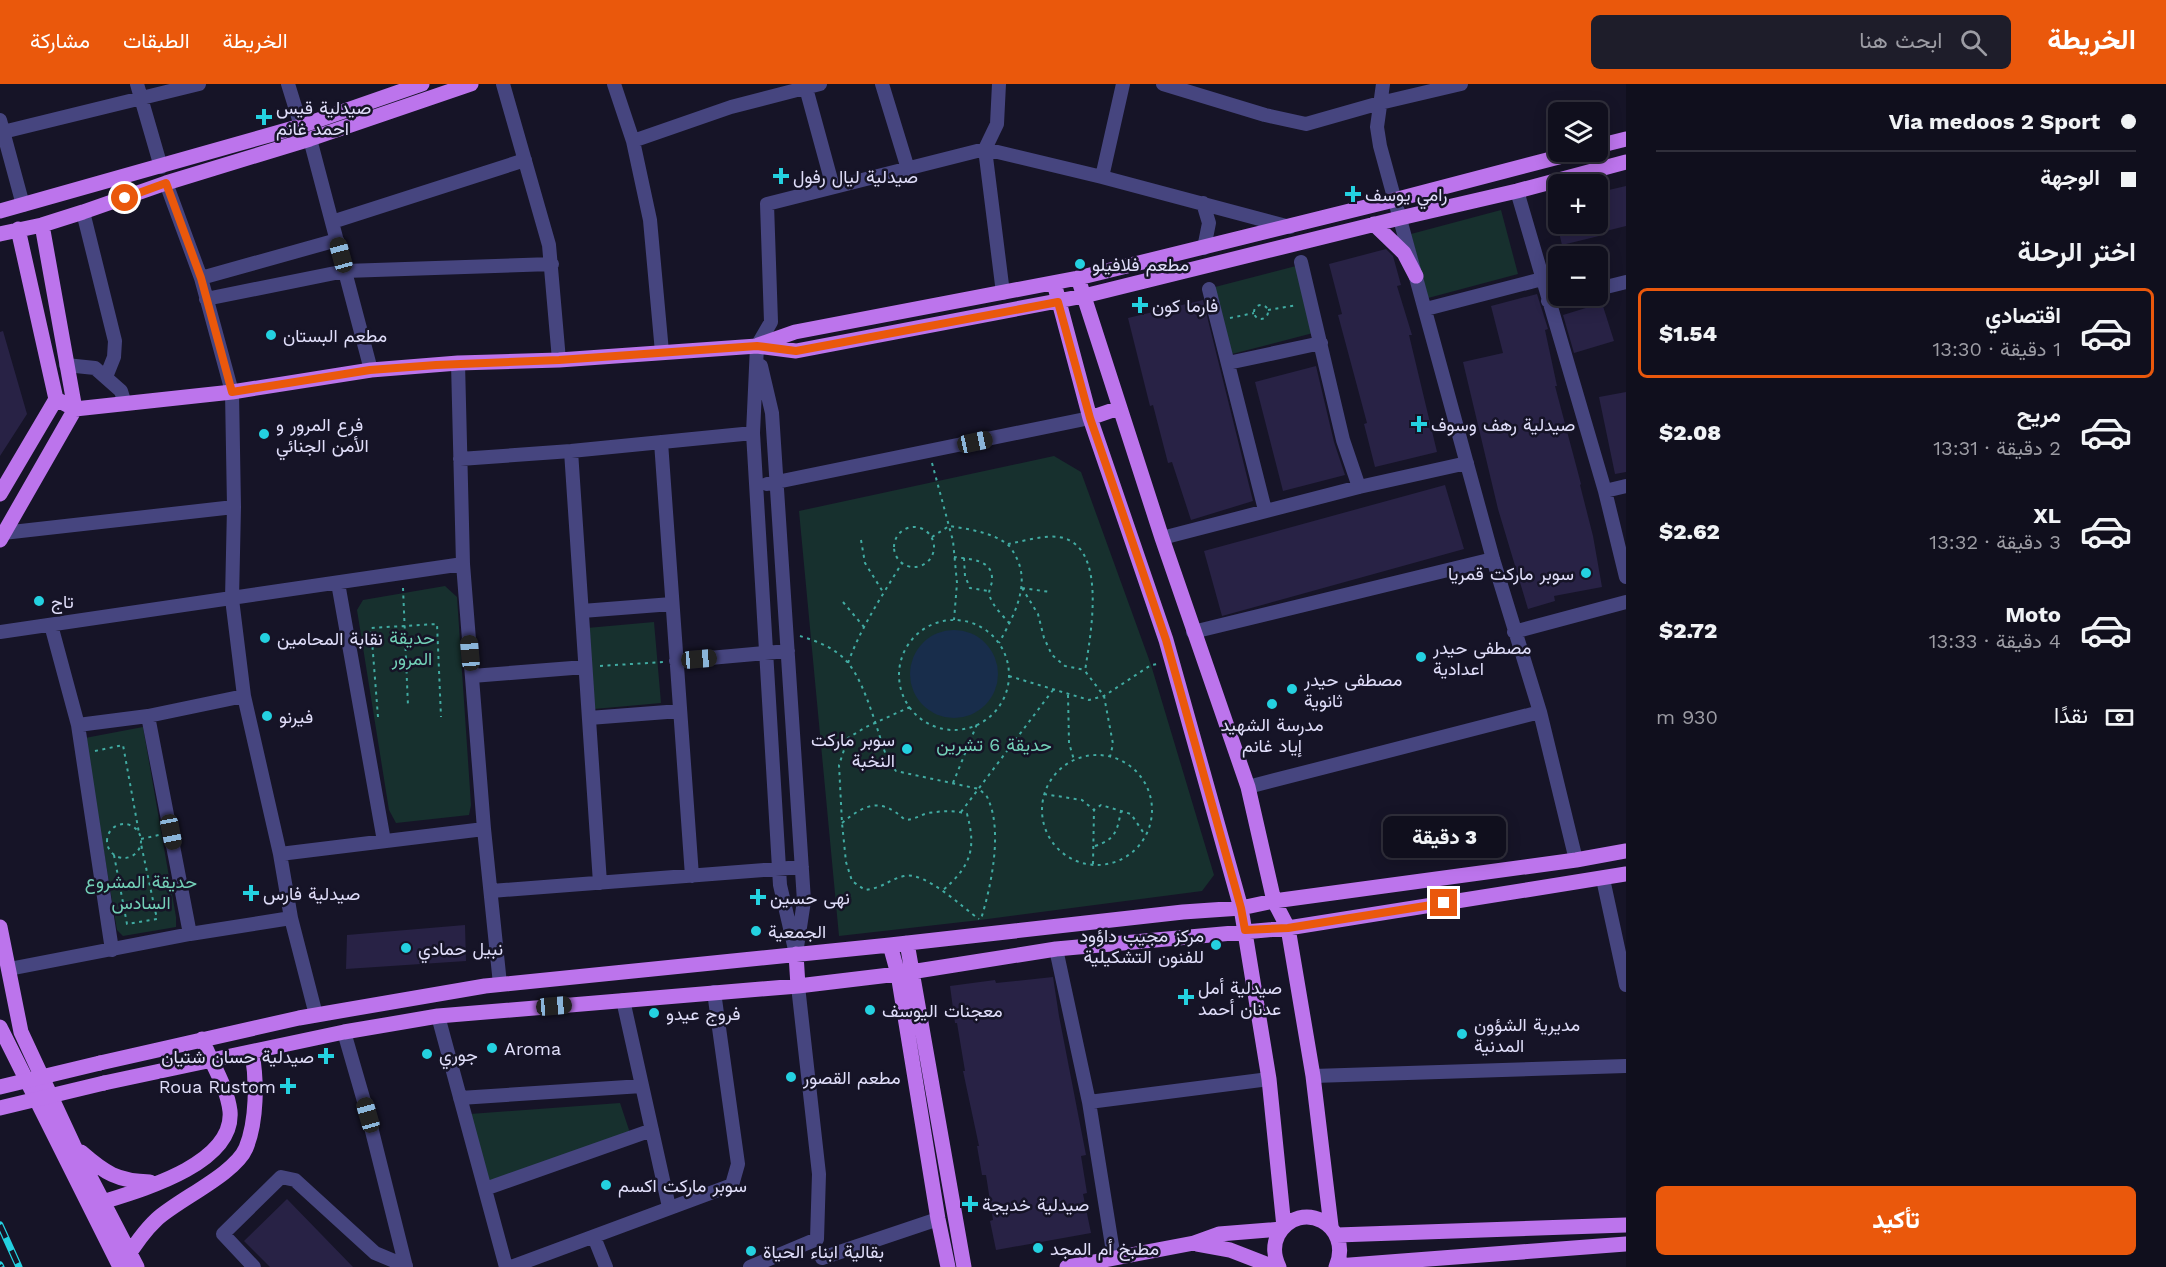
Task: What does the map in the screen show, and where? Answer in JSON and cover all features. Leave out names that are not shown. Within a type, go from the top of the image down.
[{"type":"main road","points":[[0,211],[300,126],[393,89],[422,84]]},
{"type":"main road","points":[[0,234],[42,225],[83,212],[471,84]]},
{"type":"main road","points":[[1608,144],[1626,139]]},
{"type":"main road","points":[[757,346],[795,332],[1078,278],[1548,160]]},
{"type":"main road","points":[[56,399],[75,410],[232,392],[370,370],[757,346],[796,351],[1058,302],[1517,191],[1626,162]]},
{"type":"main road","points":[[1374,224],[1404,253],[1416,276]]},
{"type":"main road","points":[[2,536],[75,410],[42,225]]},
{"type":"main road","points":[[0,494],[56,399],[18,229]]},
{"type":"main road","points":[[1078,278],[1193,632],[1248,788],[1274,901],[1288,928],[1313,1076],[1334,1231],[1341,1245],[1341,1256],[1337,1267],[1626,1244]]},
{"type":"main road","points":[[1054,283],[1090,418],[1166,640],[1241,908],[1269,1079],[1283,1228]]},
{"type":"main road","points":[[1090,418],[1119,408]]},
{"type":"main road","points":[[1166,640],[1193,632]]},
{"type":"main road","points":[[0,1087],[201,1039],[316,1015],[500,984],[1241,908],[1274,901],[1576,860],[1626,851]]},
{"type":"main road","points":[[0,1108],[104,1083],[344,1032],[438,1016],[798,986],[905,973],[1056,949],[1245,930],[1288,928],[1626,874]]},
{"type":"main road","points":[[0,927],[21,1032],[74,1146],[120,1267]]},
{"type":"main road","points":[[908,943],[905,973],[938,1220],[948,1267]]},
{"type":"main road","points":[[890,945],[905,973],[964,1267]]},
{"type":"main road","points":[[796,954],[798,986]]},
{"type":"main road","points":[[0,1027],[97,1203],[130,1252],[137,1267]]},
{"type":"main road","points":[[97,1203],[162,1183],[200,1162],[215,1148],[226,1132],[230,1114],[227,1093],[201,1039]]},
{"type":"main road","points":[[120,1267],[156,1220],[229,1168],[246,1150],[255,1102],[252,1053]]},
{"type":"main road","points":[[74,1146],[113,1177],[133,1182],[162,1183]]},
{"type":"main road","points":[[1280,1267],[1274,1250],[1276,1239],[1283,1228],[1302,1217],[1322,1220],[1334,1231],[1626,1225]]},
{"type":"main road","points":[[1067,1267],[1194,1243],[1219,1234],[1283,1228]]},
{"type":"main road","points":[[1194,1243],[1230,1250],[1274,1267]]},
{"type":"street","points":[[137,84],[161,167]]},
{"type":"street","points":[[23,205],[2,126],[142,98],[199,84]]},
{"type":"street","points":[[288,84],[300,126]]},
{"type":"street","points":[[503,84],[545,227],[552,264],[559,360]]},
{"type":"street","points":[[614,84],[633,141],[650,220],[662,352]]},
{"type":"street","points":[[633,141],[731,107],[820,84]]},
{"type":"street","points":[[882,84],[908,168]]},
{"type":"street","points":[[999,84],[997,124],[985,149],[1003,293]]},
{"type":"street","points":[[1102,177],[1123,84]]},
{"type":"street","points":[[1163,84],[1265,115],[1306,124],[1380,103],[1461,84]]},
{"type":"street","points":[[1383,84],[1377,127],[1380,146],[1493,559],[1540,712],[1576,860]]},
{"type":"street","points":[[806,88],[833,187]]},
{"type":"street","points":[[310,139],[370,370]]},
{"type":"street","points":[[796,954],[780,885],[753,433],[757,346],[771,322],[766,204],[985,149],[1290,226]]},
{"type":"street","points":[[332,222],[525,160]]},
{"type":"street","points":[[166,183],[201,278],[232,392],[234,507],[232,599],[244,696],[280,854],[291,918],[316,1015]]},
{"type":"street","points":[[1517,191],[1548,301]]},
{"type":"street","points":[[1203,203],[1209,223],[1204,248]]},
{"type":"street","points":[[83,212],[115,341],[114,357],[106,377]]},
{"type":"street","points":[[201,278],[337,240]]},
{"type":"street","points":[[1301,262],[1343,440],[1359,487]]},
{"type":"street","points":[[206,299],[345,271],[552,264]]},
{"type":"street","points":[[1426,309],[1542,279]]},
{"type":"street","points":[[1608,286],[1626,282]]},
{"type":"street","points":[[1209,288],[1265,510]]},
{"type":"street","points":[[1549,306],[1605,492],[1626,577]]},
{"type":"street","points":[[1228,363],[1321,342]]},
{"type":"street","points":[[757,346],[772,413],[802,867],[804,901],[796,954]]},
{"type":"street","points":[[458,363],[463,564],[484,829],[500,984]]},
{"type":"street","points":[[66,365],[95,368],[121,392],[125,404]]},
{"type":"street","points":[[757,487],[1090,418]]},
{"type":"street","points":[[460,459],[571,451],[753,433]]},
{"type":"street","points":[[661,442],[692,876]]},
{"type":"street","points":[[571,451],[600,883]]},
{"type":"street","points":[[1162,538],[1265,510],[1467,463]]},
{"type":"street","points":[[1605,492],[1626,486]]},
{"type":"street","points":[[2,536],[234,507]]},
{"type":"street","points":[[1193,632],[1493,559]]},
{"type":"street","points":[[0,632],[463,564]]},
{"type":"street","points":[[339,582],[384,841]]},
{"type":"street","points":[[1514,632],[1626,602]]},
{"type":"street","points":[[582,611],[672,604]]},
{"type":"street","points":[[51,625],[78,725],[112,950]]},
{"type":"street","points":[[676,661],[788,651]]},
{"type":"street","points":[[472,676],[585,667]]},
{"type":"street","points":[[78,725],[148,716],[244,696]]},
{"type":"street","points":[[589,718],[680,711]]},
{"type":"street","points":[[1248,788],[1540,712]]},
{"type":"street","points":[[148,716],[190,934]]},
{"type":"street","points":[[280,854],[484,829]]},
{"type":"street","points":[[491,891],[802,867]]},
{"type":"street","points":[[1603,879],[1626,985]]},
{"type":"street","points":[[9,969],[190,934],[291,918]]},
{"type":"street","points":[[1056,949],[1089,1102],[1114,1258]]},
{"type":"street","points":[[798,986],[819,1174],[817,1239],[823,1263],[938,1220]]},
{"type":"street","points":[[511,1267],[732,1185],[738,1164],[714,992]]},
{"type":"street","points":[[623,1000],[669,1207]]},
{"type":"street","points":[[438,1016],[506,1267]]},
{"type":"street","points":[[344,1032],[368,1115],[406,1267]]},
{"type":"street","points":[[1313,1076],[1626,1066]]},
{"type":"street","points":[[1089,1102],[1269,1079]]},
{"type":"street","points":[[460,1098],[642,1086]]},
{"type":"street","points":[[485,1189],[652,1130]]},
{"type":"street","points":[[254,1267],[223,1234],[281,1177],[295,1180],[375,1253],[406,1267]]},
{"type":"street","points":[[594,1237],[606,1267]]},
{"type":"street","points":[[750,1267],[817,1239]]},
{"type":"path","points":[[1268,310],[1311,302]]},
{"type":"path","points":[[1254,314],[1260,305],[1265,306],[1268,310]]},
{"type":"path","points":[[1254,314],[1257,318],[1262,319],[1267,316],[1268,310]]},
{"type":"path","points":[[1217,321],[1254,314]]},
{"type":"path","points":[[928,451],[949,526],[954,557],[957,583],[954,620]]},
{"type":"path","points":[[916,526],[928,532],[932,537],[934,550],[927,562],[915,567],[902,563],[897,559],[893,546],[898,534],[909,527],[916,526]]},
{"type":"path","points":[[932,537],[949,526],[979,531],[1008,544],[1022,566],[1022,588],[1010,624],[999,643]]},
{"type":"path","points":[[1008,544],[1037,538],[1060,537],[1077,544],[1088,560],[1094,605],[1085,670]]},
{"type":"path","points":[[861,540],[865,563],[884,592]]},
{"type":"path","points":[[954,557],[976,560],[988,567],[993,579],[989,591],[990,599],[1010,624]]},
{"type":"path","points":[[964,558],[965,576],[970,588],[989,591]]},
{"type":"path","points":[[848,663],[864,627],[902,563]]},
{"type":"path","points":[[402,573],[408,706]]},
{"type":"path","points":[[1022,588],[1050,592]]},
{"type":"path","points":[[1022,588],[1038,614],[1044,638],[1052,655],[1065,666],[1085,670],[1104,696],[1113,744],[1110,757]]},
{"type":"path","points":[[843,602],[864,627]]},
{"type":"path","points":[[954,620],[971,622],[987,631],[999,643],[1007,659],[1009,676],[1006,694],[998,709],[984,721],[968,728],[951,730],[932,726],[916,715],[905,700],[899,682],[900,663],[907,645],[920,632],[937,622],[954,620]]},
{"type":"path","points":[[378,717],[371,628],[437,624],[441,717]]},
{"type":"path","points":[[786,632],[831,648],[848,663],[862,688],[874,723],[888,761],[896,771],[979,789],[988,797],[994,825],[995,855],[980,920],[929,880],[908,875],[894,879],[878,889],[865,890],[852,881],[846,861],[839,765],[848,738],[874,723],[910,707]]},
{"type":"path","points":[[585,667],[676,661]]},
{"type":"path","points":[[1009,676],[1089,700],[1104,696],[1151,665],[1172,662]]},
{"type":"path","points":[[962,812],[1053,690]]},
{"type":"path","points":[[1068,695],[1069,743],[1074,760]]},
{"type":"path","points":[[953,783],[977,724]]},
{"type":"path","points":[[94,751],[123,745],[157,919],[127,924],[114,855],[107,846],[106,824]]},
{"type":"path","points":[[1097,755],[1110,757],[1130,765],[1142,778],[1150,794],[1152,811],[1149,829],[1140,844],[1127,856],[1111,863],[1093,865],[1075,860],[1059,850],[1047,835],[1042,817],[1044,794],[1050,780],[1063,766],[1074,760],[1097,755]]},
{"type":"path","points":[[1044,794],[1082,800],[1094,810]]},
{"type":"path","points":[[842,823],[859,809],[875,805],[893,808],[905,820],[955,810],[967,814],[973,835],[970,856],[959,876],[942,891]]},
{"type":"path","points":[[1094,810],[1101,805],[1131,814],[1145,835]]},
{"type":"path","points":[[1093,865],[1094,810]]},
{"type":"path","points":[[1094,846],[1108,842],[1117,830],[1121,811]]},
{"type":"path","points":[[108,835],[120,824],[131,826],[139,833]]},
{"type":"path","points":[[114,855],[130,857],[135,854],[141,844]]},
{"type":"green space","points":[[1501,210],[1518,274],[1428,298],[1411,234]]},
{"type":"green space","points":[[1296,266],[1313,333],[1232,354],[1215,287]]},
{"type":"green space","name":"حديقة 6 تشرين","points":[[1054,456],[1081,472],[1151,665],[1214,875],[1202,891],[839,936],[799,511]]},
{"type":"green space","name":"حديقة المرور","points":[[445,586],[457,597],[471,805],[469,815],[396,823],[389,810],[357,610],[363,600]]},
{"type":"green space","points":[[654,622],[661,703],[594,709],[587,628]]},
{"type":"green space","name":"حديقة المشروع السادس","points":[[143,727],[176,927],[123,936],[117,930],[85,738]]},
{"type":"green space","points":[[620,1103],[630,1133],[488,1182],[470,1114]]},
{"type":"water","points":[[954,630],[979,637],[991,649],[998,674],[991,699],[979,711],[954,718],[929,711],[917,699],[910,674],[917,649],[929,637]]},
{"type":"building","points":[[1626,186],[1626,226],[1608,230],[1608,224],[1608,190]]},
{"type":"building","points":[[1559,234],[1598,234],[1599,236],[1562,245]]},
{"type":"building","points":[[1386,249],[1393,256],[1401,285],[1397,286],[1412,335],[1409,335],[1437,452],[1375,467],[1364,424],[1367,423],[1338,315],[1342,314],[1329,264]]},
{"type":"building","points":[[1537,294],[1548,329],[1545,330],[1557,386],[1555,386],[1581,484],[1602,587],[1554,596],[1555,601],[1528,609],[1498,509],[1463,362],[1503,353],[1491,306]]},
{"type":"building","points":[[1203,300],[1253,501],[1191,520],[1172,462],[1168,463],[1153,405],[1150,406],[1128,318]]},
{"type":"building","points":[[1592,306],[1603,306],[1614,341],[1574,353],[1563,315]]},
{"type":"building","points":[[3,331],[27,414],[0,456],[0,332]]},
{"type":"building","points":[[1316,366],[1334,442],[1345,475],[1283,491],[1255,382]]},
{"type":"building","points":[[1626,392],[1626,472],[1615,474],[1599,397]]},
{"type":"building","points":[[1445,485],[1464,549],[1222,616],[1204,551]]},
{"type":"building","name":"نبيل حمادي","points":[[465,925],[466,961],[346,969],[347,935]]},
{"type":"building","points":[[1053,977],[1086,1155],[1081,1156],[1087,1193],[1083,1194],[1091,1233],[996,1250],[990,1221],[993,1220],[986,1175],[982,1175],[977,1146],[979,1146],[963,1071],[965,1071],[950,986],[995,980],[996,983]]},
{"type":"building","points":[[287,1199],[353,1267],[270,1267],[244,1241]]},
{"type":"railway","points":[[0,1225],[19,1267]]},
{"type":"place","name":"صيدلية قيس احمد غانم","points":[[264,117]]},
{"type":"place","name":"صيدلية ليال رفول","points":[[781,176]]},
{"type":"place","name":"رامي يوسف","points":[[1353,194]]},
{"type":"place","name":"مطعم فلافيلو","points":[[1080,264]]},
{"type":"place","name":"فارما كون","points":[[1140,305]]},
{"type":"place","name":"مطعم البستان","points":[[271,335]]},
{"type":"place","name":"صيدلية رهف وسوف","points":[[1419,424]]},
{"type":"place","name":"فرع المرور و الأمن الجنائي","points":[[264,434]]},
{"type":"place","name":"سوبر ماركت قمريا","points":[[1586,573]]},
{"type":"place","name":"تاج","points":[[39,601]]},
{"type":"place","name":"نقابة المحامين","points":[[265,638]]},
{"type":"place","name":"مصطفى حيدر اعدادية","points":[[1421,657]]},
{"type":"place","name":"مصطفى حيدر ثانوية","points":[[1292,689]]},
{"type":"place","name":"مدرسة الشهيد إياد غانم","points":[[1272,704]]},
{"type":"place","name":"فيرنو","points":[[267,716]]},
{"type":"place","name":"سوبر ماركت النخبة","points":[[907,749]]},
{"type":"place","name":"صيدلية فارس","points":[[251,893]]},
{"type":"place","name":"نهى حسين","points":[[758,897]]},
{"type":"place","name":"الجمعية","points":[[756,931]]},
{"type":"place","name":"مركز مجيب داؤود للفنون التشكيلية","points":[[1216,945]]},
{"type":"place","name":"نبيل حمادي","points":[[406,948]]},
{"type":"place","name":"صيدلية أمل عدنان أحمد","points":[[1186,997]]},
{"type":"place","name":"معجنات اليوسف","points":[[870,1010]]},
{"type":"place","name":"فروج عيدو","points":[[654,1013]]},
{"type":"place","name":"مديرية الشؤون المدنية","points":[[1462,1034]]},
{"type":"place","name":"Aroma","points":[[492,1048]]},
{"type":"place","name":"جوري","points":[[427,1054]]},
{"type":"place","name":"صيدلية حسان شتيان","points":[[326,1056]]},
{"type":"place","name":"مطعم القصور","points":[[791,1077]]},
{"type":"place","name":"Roua Rustom","points":[[288,1086]]},
{"type":"place","name":"سوبر ماركت اكسم","points":[[606,1185]]},
{"type":"place","name":"صيدلية خديجة","points":[[970,1204]]},
{"type":"place","name":"مطبخ أم المجد","points":[[1038,1248]]},
{"type":"place","name":"بقالية ابناء الحياة","points":[[751,1251]]},
{"type":"route","points":[[125,198],[166,183],[201,278],[232,392],[370,370],[458,363],[559,360],[757,346],[796,351],[1058,302],[1090,418],[1166,640],[1241,908],[1245,930],[1288,928],[1444,903]]}]
